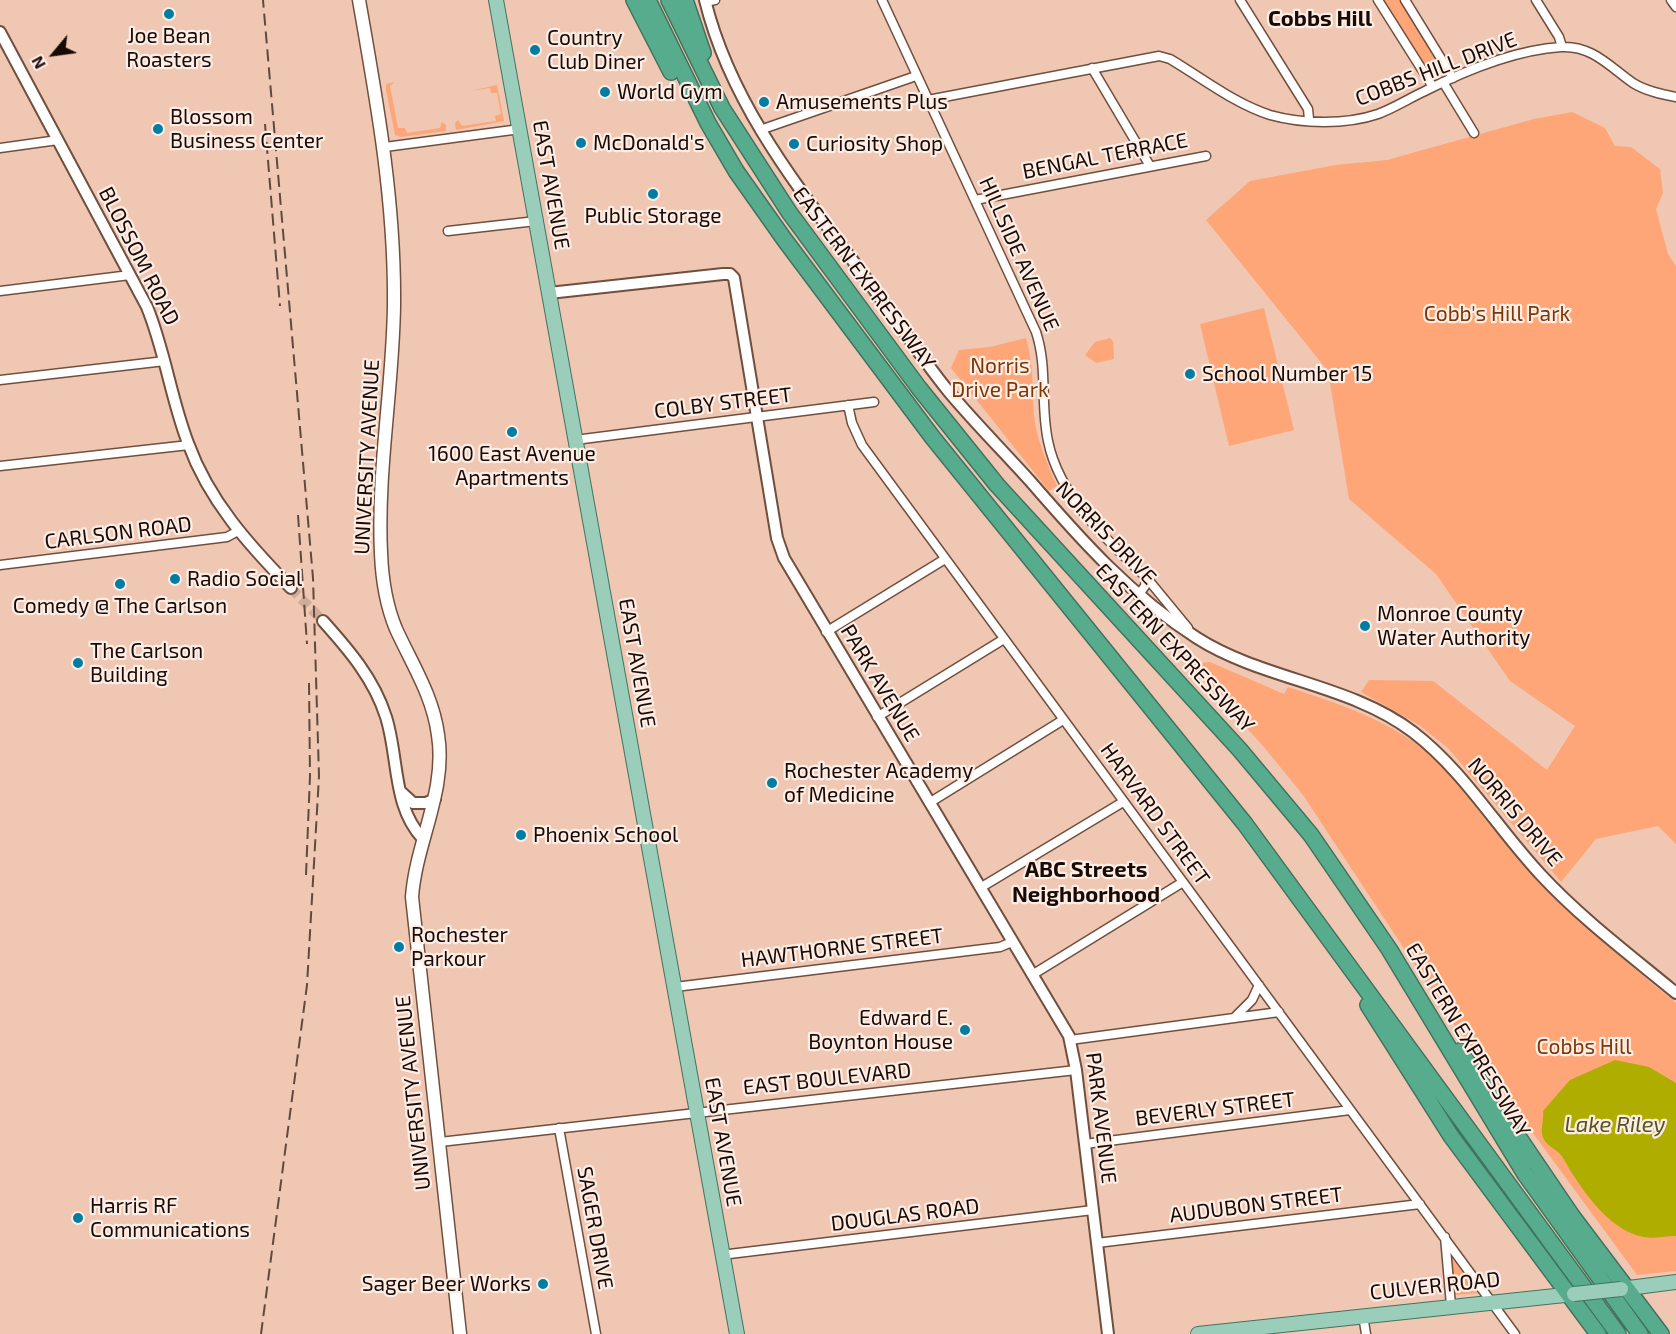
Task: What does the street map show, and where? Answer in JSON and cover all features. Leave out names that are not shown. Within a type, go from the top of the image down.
[{"type":"highway","points":[[634,0],[662,58],[729,160]]},
{"type":"highway","name":"EASTERN EXPRESSWAY","points":[[648,0],[688,87],[729,160],[784,239],[916,416],[1195,759],[1295,891],[1618,1334]]},
{"type":"highway","name":"EASTERN EXPRESSWAY","points":[[669,0],[696,59],[729,120],[781,201],[953,432],[1038,532],[1258,770],[1323,851],[1382,938],[1509,1151],[1640,1334]]},
{"type":"highway","points":[[685,0],[729,120]]},
{"type":"highway","points":[[1295,891],[1446,1127],[1598,1334]]},
{"type":"highway","points":[[1382,938],[1567,1208],[1624,1288],[1661,1334]]},
{"type":"main road","name":"UNIVERSITY AVENUE","points":[[358,0],[385,147],[393,228],[394,306],[380,529],[382,573],[390,611],[424,685],[438,734],[440,756],[435,799],[414,873],[412,897],[460,1334]]},
{"type":"main road","name":"EAST AVENUE","points":[[496,0],[737,1334]]},
{"type":"main road","name":"CULVER ROAD","points":[[1198,1334],[1676,1282]]},
{"type":"street","name":"HILLSIDE AVENUE","points":[[882,0],[1041,347],[1047,440],[1058,471],[1093,524],[1146,577],[1197,638]]},
{"type":"street","points":[[1240,0],[1308,109],[1309,120]]},
{"type":"street","points":[[1378,0],[1433,87]]},
{"type":"street","points":[[1405,0],[1453,78]]},
{"type":"street","points":[[1536,0],[1562,47]]},
{"type":"street","points":[[1671,0],[1676,7]]},
{"type":"street","name":"NORRIS DRIVE","points":[[708,1],[725,62],[760,130],[791,176],[948,390],[1067,525],[1138,596],[1197,638],[1268,672],[1362,704],[1407,728],[1455,770],[1543,878],[1617,945],[1676,993]]},
{"type":"street","name":"BLOSSOM ROAD","points":[[0,32],[147,307],[189,445],[210,489],[238,531],[291,588]]},
{"type":"street","name":"COBBS HILL DRIVE","points":[[928,100],[1153,56],[1164,57],[1259,110],[1281,117],[1309,120],[1363,118],[1380,113],[1453,78],[1522,54],[1562,47],[1593,53],[1640,87],[1676,97]]},
{"type":"street","points":[[1092,68],[1150,166]]},
{"type":"street","points":[[760,130],[916,76]]},
{"type":"street","points":[[1443,82],[1474,133]]},
{"type":"street","points":[[385,147],[520,129]]},
{"type":"street","points":[[0,147],[58,140]]},
{"type":"street","name":"BENGAL TERRACE","points":[[975,200],[1206,156]]},
{"type":"street","points":[[448,231],[536,221]]},
{"type":"street","name":"PARK AVENUE","points":[[549,293],[723,274],[732,275],[736,287],[780,548],[826,632],[1070,1040],[1076,1071],[1108,1334]]},
{"type":"street","points":[[0,291],[130,275]]},
{"type":"street","points":[[0,380],[165,361]]},
{"type":"street","name":"COLBY STREET","points":[[575,440],[614,433],[758,418],[874,402]]},
{"type":"street","name":"HARVARD STREET","points":[[848,405],[852,423],[862,445],[1515,1334]]},
{"type":"street","points":[[0,466],[189,445]]},
{"type":"street","name":"CARLSON ROAD","points":[[0,565],[226,537],[238,531]]},
{"type":"street","points":[[826,632],[945,559]]},
{"type":"street","points":[[1138,596],[1145,586],[1146,577]]},
{"type":"street","points":[[323,621],[358,662],[378,696],[393,747],[407,816],[423,839]]},
{"type":"street","points":[[877,717],[1004,639]]},
{"type":"street","points":[[929,803],[1063,720]]},
{"type":"street","points":[[400,790],[413,803],[426,803],[435,799]]},
{"type":"street","points":[[980,888],[1123,802]]},
{"type":"street","points":[[1032,975],[1183,882]]},
{"type":"street","name":"HAWTHORNE STREET","points":[[675,987],[997,947],[1012,942]]},
{"type":"street","points":[[1234,1017],[1252,1000],[1259,985]]},
{"type":"street","points":[[1070,1040],[1279,1012]]},
{"type":"street","name":"EAST BOULEVARD","points":[[440,1142],[696,1111],[1076,1071]]},
{"type":"street","name":"BEVERLY STREET","points":[[1085,1144],[1350,1110]]},
{"type":"street","name":"SAGER DRIVE","points":[[559,1128],[596,1334]]},
{"type":"street","name":"AUDUBON STREET","points":[[1097,1243],[1420,1204]]},
{"type":"street","name":"DOUGLAS ROAD","points":[[721,1255],[1093,1210]]},
{"type":"street","points":[[1445,1237],[1451,1305]]},
{"type":"street","points":[[1363,1316],[1366,1334]]},
{"type":"green space","points":[[1382,0],[1400,0],[1443,70],[1430,77]]},
{"type":"green space","points":[[395,82],[390,86],[398,128],[405,128],[407,133],[440,128],[442,122],[446,125],[446,131],[401,137],[395,135],[386,84]]},
{"type":"green space","points":[[497,85],[504,121],[456,130],[455,123],[458,120],[462,126],[496,121],[495,116],[501,114],[497,93],[491,93],[490,88],[470,91]]},
{"type":"green space","name":"Cobb's Hill Park","points":[[1572,112],[1605,128],[1615,146],[1631,147],[1660,169],[1663,193],[1656,209],[1668,254],[1676,266],[1676,844],[1658,826],[1596,839],[1561,882],[1448,748],[1419,725],[1361,692],[1369,680],[1433,681],[1547,770],[1575,726],[1510,681],[1436,574],[1349,499],[1328,371],[1206,220],[1250,181],[1336,165],[1387,160],[1534,119]]},
{"type":"green space","points":[[1264,308],[1294,430],[1229,446],[1200,324]]},
{"type":"green space","name":"Norris Drive Park","points":[[1026,338],[1032,368],[1035,425],[1057,486],[1049,491],[951,368],[959,350],[990,347]]},
{"type":"green space","points":[[1110,338],[1113,341],[1114,359],[1096,363],[1085,355],[1095,342]]},
{"type":"green space","name":"Cobbs Hill","points":[[1197,656],[1201,663],[1210,662],[1284,694],[1288,687],[1348,708],[1377,720],[1420,746],[1446,771],[1504,841],[1545,884],[1609,946],[1676,1003],[1676,1271],[1637,1275],[1461,1035],[1303,795],[1263,746],[1182,657]]},
{"type":"green space","points":[[1451,1260],[1453,1260],[1479,1293],[1456,1295]]},
{"type":"water","name":"Lake Riley","points":[[1615,1060],[1649,1067],[1676,1083],[1676,1236],[1644,1237],[1618,1226],[1596,1206],[1561,1155],[1544,1139],[1543,1111],[1570,1080]]},
{"type":"tunnel","points":[[291,588],[323,621]]},
{"type":"railway","points":[[261,1334],[307,985],[319,776],[313,578],[263,0]]},
{"type":"railway","points":[[265,124],[280,306]]},
{"type":"railway","points":[[298,515],[307,644]]},
{"type":"railway","points":[[306,875],[310,776],[309,683]]},
{"type":"place","name":"Joe Bean Roasters","points":[[169,14]]},
{"type":"place","name":"Country Club Diner","points":[[535,50]]},
{"type":"place","name":"World Gym","points":[[605,92]]},
{"type":"place","name":"Amusements Plus","points":[[764,102]]},
{"type":"place","name":"Blossom Business Center","points":[[158,129]]},
{"type":"place","name":"McDonald's","points":[[581,143]]},
{"type":"place","name":"Curiosity Shop","points":[[794,144]]},
{"type":"place","name":"Public Storage","points":[[653,194]]},
{"type":"place","name":"School Number 15","points":[[1190,374]]},
{"type":"place","name":"1600 East Avenue Apartments","points":[[512,432]]},
{"type":"place","name":"Radio Social","points":[[175,579]]},
{"type":"place","name":"Comedy @ The Carlson","points":[[120,584]]},
{"type":"place","name":"Monroe County Water Authority","points":[[1365,626]]},
{"type":"place","name":"The Carlson Building","points":[[78,663]]},
{"type":"place","name":"Rochester Academy of Medicine","points":[[772,783]]},
{"type":"place","name":"Phoenix School","points":[[521,835]]},
{"type":"place","name":"Rochester Parkour","points":[[399,947]]},
{"type":"place","name":"Edward E. Boynton House","points":[[965,1030]]},
{"type":"place","name":"Harris RF Communications","points":[[78,1218]]},
{"type":"place","name":"Sager Beer Works","points":[[543,1284]]},
{"type":"district","name":"Cobbs Hill","points":[[1320,19]]},
{"type":"district","name":"ABC Streets Neighborhood","points":[[1086,882]]}]
